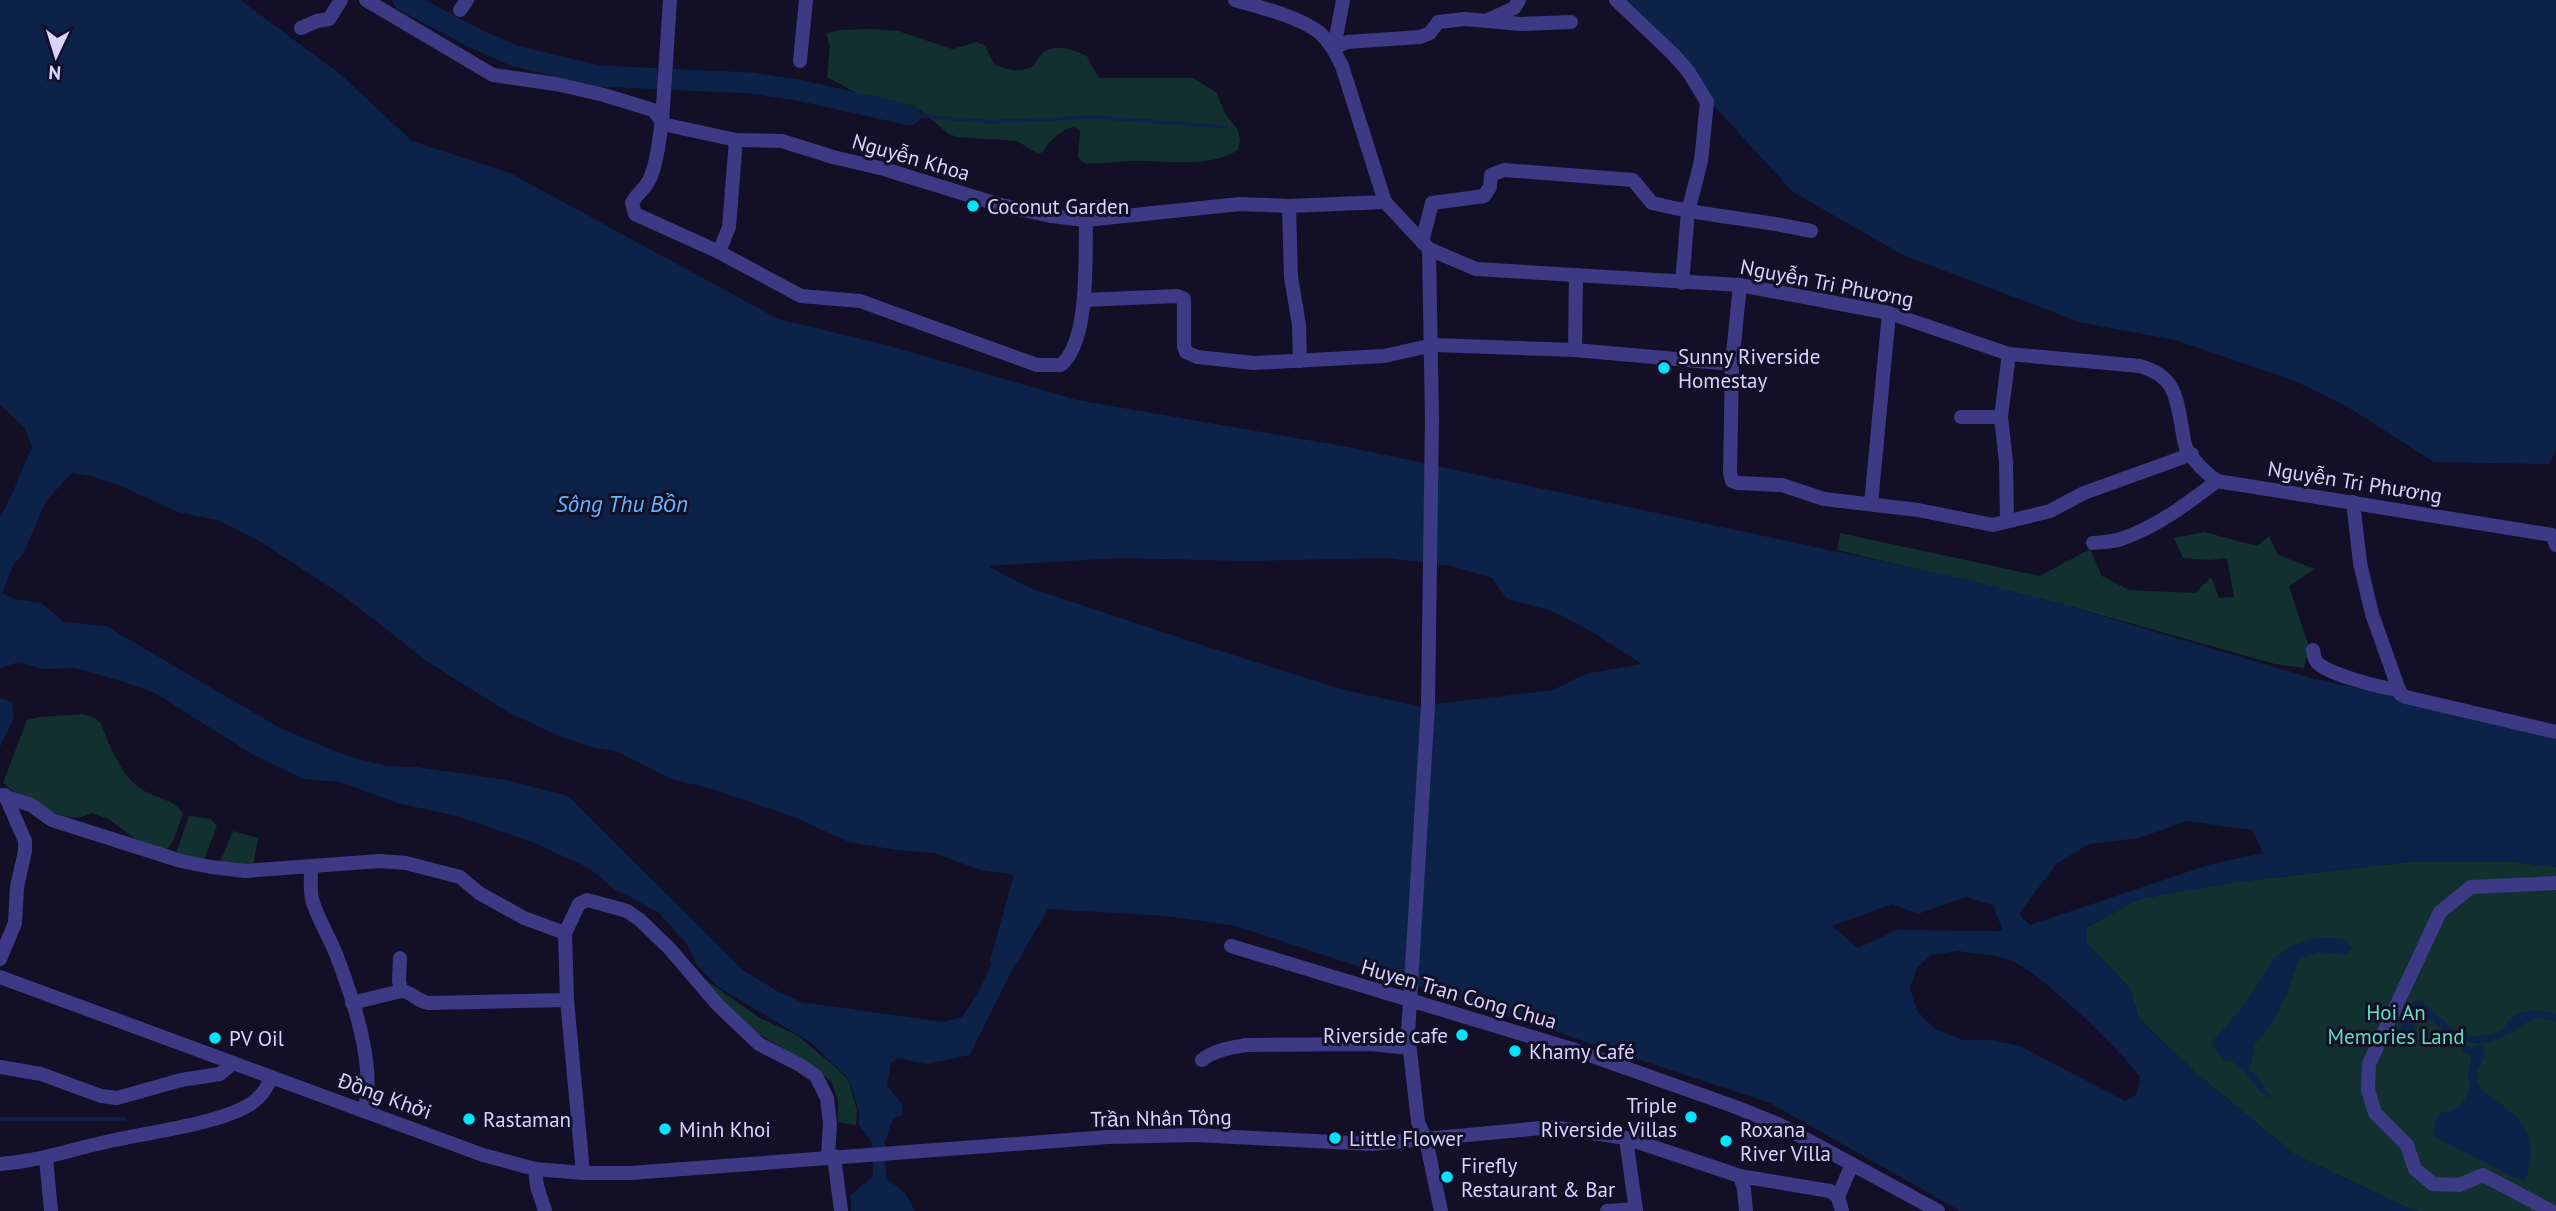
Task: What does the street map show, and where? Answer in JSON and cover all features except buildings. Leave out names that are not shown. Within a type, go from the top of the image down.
[{"type":"street","points":[[301,28],[329,19],[341,0]]},
{"type":"street","name":"Nguyễn Khoa","points":[[366,0],[493,75],[556,84],[604,95],[653,110],[667,125],[736,140],[782,141],[996,204],[1086,220],[1240,204],[1289,206],[1385,202]]},
{"type":"street","points":[[670,0],[665,97],[652,175],[632,203],[632,211],[647,220],[719,252],[801,296],[860,301],[1037,365],[1061,365],[1073,349],[1084,300],[1086,220]]},
{"type":"street","points":[[800,61],[806,0]]},
{"type":"street","name":"Nguyễn Tri Phương","points":[[1235,0],[1301,22],[1320,33],[1334,48],[1385,202],[1425,245],[1476,269],[1740,285],[1889,313],[2009,354],[2140,366],[2155,370],[2167,379],[2174,390],[2188,451],[2206,473],[2217,481],[2555,538]]},
{"type":"street","points":[[1334,48],[1343,0]]},
{"type":"street","points":[[1489,19],[1514,8],[1519,0]]},
{"type":"street","points":[[1616,0],[1673,54],[1705,97],[1707,106],[1701,160],[1688,212],[1682,283]]},
{"type":"street","points":[[1334,48],[1348,42],[1420,37],[1430,33],[1438,22],[1465,19],[1489,19],[1521,24],[1571,22]]},
{"type":"street","points":[[719,252],[729,227],[736,140]]},
{"type":"street","points":[[1441,1211],[1426,1140],[1418,1122],[1408,1041],[1428,705],[1433,345],[1425,245],[1432,203],[1484,196],[1490,187],[1491,175],[1499,170],[1633,180],[1653,203],[1688,212],[1768,221],[1811,231]]},
{"type":"street","points":[[1289,206],[1291,277],[1299,326],[1300,361]]},
{"type":"street","points":[[1575,350],[1576,275]]},
{"type":"street","points":[[1740,285],[1732,364],[1732,481],[1756,486],[1782,485],[1824,499],[1917,510],[1987,524],[2050,510],[2084,493],[2192,454]]},
{"type":"street","points":[[1084,300],[1177,296],[1184,299],[1184,346],[1190,355],[1254,363],[1384,356],[1433,345],[1575,350],[1732,364]]},
{"type":"street","points":[[1871,504],[1889,313]]},
{"type":"street","points":[[2007,521],[2006,462],[2001,417],[2009,354]]},
{"type":"street","points":[[1961,417],[2001,417]]},
{"type":"street","points":[[2093,543],[2119,540],[2153,524],[2181,508],[2217,481]]},
{"type":"street","points":[[2353,502],[2360,563],[2372,614],[2400,694],[2556,732]]},
{"type":"street","points":[[2313,650],[2316,661],[2329,670],[2380,688],[2399,689]]},
{"type":"street","points":[[2,795],[32,805],[52,820],[181,861],[245,871],[380,861],[406,863],[460,877],[479,893],[524,918],[565,933]]},
{"type":"street","points":[[0,959],[15,923],[17,887],[26,851],[25,841],[2,795]]},
{"type":"street","points":[[311,867],[312,899],[336,954],[368,1065],[368,1098],[364,1111]]},
{"type":"street","points":[[2551,1211],[2483,1175],[2459,1185],[2433,1184],[2416,1169],[2407,1145],[2375,1113],[2368,1090],[2368,1077],[2373,1054],[2441,912],[2471,887],[2556,883]]},
{"type":"street","points":[[583,1173],[567,1000],[565,933],[579,904],[587,900],[627,911],[640,920],[670,949],[717,1004],[759,1044],[816,1076],[827,1098],[831,1156],[841,1211]]},
{"type":"street","name":"Huyen Tran Cong Chua","points":[[1231,946],[1575,1050],[1756,1115],[1778,1124],[1938,1211]]},
{"type":"street","points":[[400,958],[398,981],[401,991]]},
{"type":"street","name":"Đồng Khởi","points":[[0,977],[483,1155],[535,1169],[583,1173],[665,1172],[855,1155]]},
{"type":"street","points":[[352,1003],[401,991],[407,991],[421,1002],[429,1003],[567,1000]]},
{"type":"street","points":[[1202,1060],[1226,1048],[1246,1045],[1408,1041]]},
{"type":"street","points":[[0,1067],[41,1074],[101,1096],[117,1098],[181,1080],[220,1074],[233,1063]]},
{"type":"street","points":[[0,1164],[46,1158],[98,1143],[230,1114],[251,1104],[265,1091],[271,1078]]},
{"type":"street","name":"Trần Nhân Tông","points":[[855,1155],[1108,1137],[1196,1135],[1372,1144],[1552,1128],[1626,1138],[1740,1176],[1830,1191],[1840,1204]]},
{"type":"street","points":[[1607,1211],[1636,1210],[1626,1138]]},
{"type":"street","points":[[46,1158],[51,1211]]},
{"type":"street","points":[[1840,1204],[1852,1164]]},
{"type":"street","points":[[535,1169],[545,1211]]},
{"type":"street","points":[[1740,1176],[1746,1211]]},
{"type":"green space","points":[[870,29],[898,31],[952,49],[977,42],[985,46],[995,65],[1012,70],[1031,67],[1045,51],[1056,48],[1069,49],[1087,56],[1100,78],[1193,78],[1216,92],[1226,115],[1238,130],[1238,150],[1227,156],[1203,161],[1086,164],[1078,158],[1080,131],[1074,127],[1052,139],[1043,152],[1038,154],[1017,141],[957,137],[949,134],[921,111],[869,100],[827,77],[830,46],[826,33]]},
{"type":"green space","points":[[2204,532],[2257,546],[2269,536],[2278,555],[2315,569],[2289,586],[2309,647],[2304,668],[2275,664],[2062,604],[1837,550],[1840,533],[2040,576],[2090,549],[2102,576],[2129,590],[2195,593],[2211,577],[2219,598],[2234,597],[2227,558],[2183,558],[2174,538]]},
{"type":"green space","points":[[83,714],[95,718],[101,724],[117,760],[134,783],[146,792],[175,805],[183,814],[173,841],[166,851],[143,844],[108,819],[92,813],[76,818],[48,810],[17,794],[3,783],[27,720]]},
{"type":"green space","points":[[189,816],[211,819],[217,826],[202,860],[178,853],[177,850]]},
{"type":"green space","points":[[233,831],[258,838],[253,866],[220,862]]},
{"type":"green space","name":"Hoi An Memories Land","points":[[2409,862],[2514,862],[2556,867],[2556,1211],[2419,1211],[2294,1154],[2196,1073],[2139,1019],[2130,988],[2086,943],[2087,927],[2139,899],[2235,882]]},
{"type":"green space","points":[[703,978],[760,1018],[797,1035],[833,1065],[848,1080],[857,1110],[856,1125],[838,1122],[838,1101],[832,1083],[818,1069],[742,1024]]},
{"type":"water","name":"Sông Thu Bồn","points":[[0,0],[240,0],[340,74],[412,141],[510,173],[778,319],[886,345],[1077,400],[1348,447],[1965,579],[2062,604],[2311,678],[2556,732],[2556,867],[2514,862],[2409,862],[2235,882],[2139,899],[2087,927],[2087,943],[2130,988],[2139,1019],[2196,1073],[2294,1154],[2419,1211],[1960,1211],[1770,1103],[1236,926],[1166,916],[1048,909],[1008,978],[970,1055],[926,1064],[898,1058],[891,1063],[887,1086],[903,1105],[902,1115],[893,1118],[885,1142],[886,1178],[905,1193],[915,1211],[851,1211],[851,1195],[873,1176],[872,1142],[859,1125],[859,1111],[848,1078],[810,1042],[718,987],[697,965],[687,944],[658,912],[614,889],[589,868],[532,842],[457,816],[397,803],[341,782],[303,779],[252,754],[155,693],[75,668],[42,669],[19,662],[0,668],[0,517],[32,448],[25,428],[0,405]],"holes":[[[72,473],[121,486],[177,512],[217,520],[261,542],[345,597],[428,662],[506,711],[559,736],[591,747],[616,751],[671,779],[712,789],[794,817],[849,842],[934,853],[980,870],[1015,875],[1025,898],[1024,912],[1000,945],[978,993],[962,1017],[943,1022],[801,1002],[743,970],[568,796],[506,780],[417,767],[387,766],[347,756],[280,728],[106,626],[64,622],[41,603],[14,599],[2,593],[13,566],[24,552],[46,501]],[[1119,558],[1243,561],[1387,558],[1450,566],[1492,578],[1507,599],[1555,612],[1642,664],[1585,674],[1553,690],[1428,705],[1426,708],[1341,689],[1199,644],[1030,588],[988,566]],[[2187,821],[2252,830],[2263,853],[2208,865],[2030,925],[2019,914],[2056,864],[2089,844],[2139,838]],[[1966,897],[1993,905],[2003,931],[1897,930],[1858,948],[1832,926],[1892,904],[1918,914]],[[1959,951],[2001,957],[2021,966],[2077,1011],[2130,1065],[2140,1077],[2137,1094],[2125,1101],[2020,1046],[1990,1040],[1963,1040],[1935,1029],[1917,1011],[1910,988],[1917,968],[1931,955]]]},
{"type":"water","points":[[1617,0],[2556,0],[2556,451],[2549,464],[2434,462],[2346,406],[2295,381],[2175,340],[2079,322],[1903,255],[1793,192]]},
{"type":"water","points":[[0,698],[12,702],[14,718],[0,747]]},
{"type":"water","points":[[2317,938],[2348,941],[2353,948],[2345,955],[2320,952],[2303,957],[2297,963],[2289,988],[2272,1023],[2255,1044],[2250,1068],[2272,1099],[2260,1091],[2236,1064],[2230,1060],[2224,1061],[2211,1043],[2246,1003],[2272,960],[2291,946]]},
{"type":"water","points":[[2421,1000],[2453,1030],[2467,1035],[2494,1033],[2504,1027],[2511,1017],[2535,1011],[2556,1014],[2556,1021],[2532,1020],[2512,1033],[2489,1042],[2478,1043],[2457,1038],[2420,1011],[2414,1014],[2413,1035],[2405,1035],[2399,1031],[2414,1001]]},
{"type":"water","points":[[2464,1045],[2471,1048],[2478,1045],[2483,1047],[2485,1055],[2477,1075],[2481,1089],[2517,1117],[2529,1137],[2530,1164],[2525,1182],[2434,1137],[2437,1114],[2460,1105],[2469,1089],[2471,1055],[2461,1050]]},
{"type":"waterway","points":[[403,0],[472,37],[515,56],[599,76],[751,83],[798,90],[910,115]]},
{"type":"waterway","points":[[910,115],[988,122],[1093,117],[1226,127]]},
{"type":"waterway","points":[[1001,960],[1028,863]]},
{"type":"waterway","points":[[0,1119],[125,1119]]},
{"type":"place","name":"Coconut Garden","points":[[973,206]]},
{"type":"place","name":"Sunny Riverside Homestay","points":[[1664,368]]},
{"type":"place","name":"Riverside cafe","points":[[1462,1035]]},
{"type":"place","name":"PV Oil","points":[[215,1038]]},
{"type":"place","name":"Khamy Café","points":[[1515,1051]]},
{"type":"place","name":"Triple Riverside Villas","points":[[1691,1117]]},
{"type":"place","name":"Rastaman","points":[[469,1119]]},
{"type":"place","name":"Minh Khoi","points":[[665,1129]]},
{"type":"place","name":"Little Flower","points":[[1335,1138]]},
{"type":"place","name":"Roxana River Villa","points":[[1726,1141]]},
{"type":"place","name":"Firefly Restaurant & Bar","points":[[1447,1177]]}]
